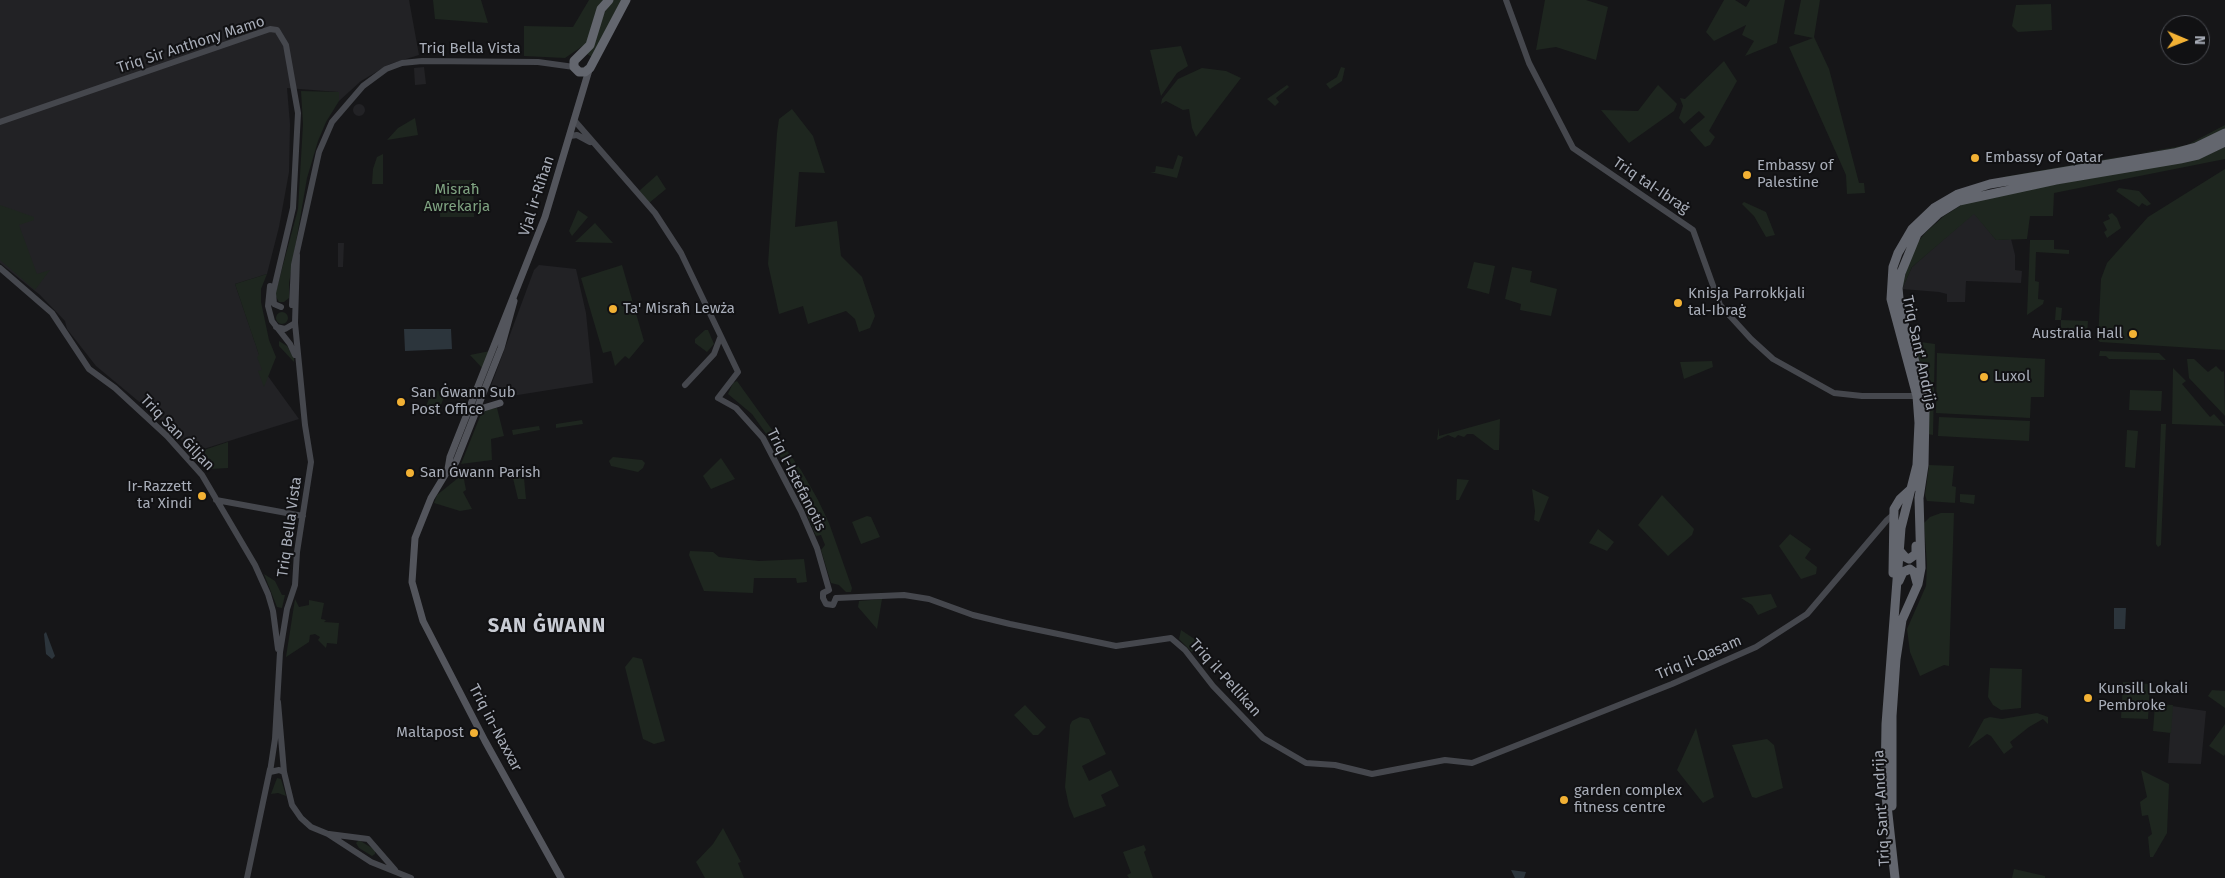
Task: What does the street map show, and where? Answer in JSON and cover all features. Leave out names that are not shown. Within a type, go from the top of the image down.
[{"type":"highway","points":[[577,63],[590,45],[601,9],[609,0]]},
{"type":"highway","points":[[577,63],[583,73],[590,68],[626,0]]},
{"type":"highway","points":[[577,63],[588,58],[590,68]]},
{"type":"highway","name":"Triq Sant' Andrija","points":[[1900,878],[1892,798],[1892,716],[1900,630],[1918,584],[1921,568],[1917,487],[1919,440],[1917,396],[1893,314],[1891,300],[1893,267],[1898,253],[1912,229],[1934,208],[1958,194],[1990,184],[2174,153],[2196,147],[2225,133]]},
{"type":"highway","name":"Triq Sant' Andrija","points":[[1895,878],[1884,762],[1889,666],[1897,589],[1893,577],[1896,547],[1901,528],[1917,487],[1925,448],[1925,411],[1920,380],[1900,309],[1898,288],[1901,273],[1917,234],[1938,214],[1959,201],[2056,180],[2180,159],[2198,155],[2225,142]]},
{"type":"highway","points":[[1917,487],[1914,514],[1916,554],[1908,559],[1896,547],[1894,514],[1897,502],[1917,487]]},
{"type":"highway","points":[[1897,589],[1901,574],[1910,569],[1916,574],[1918,584]]},
{"type":"main road","name":"Vjal ir-Riħan","points":[[577,63],[581,77],[581,98]]},
{"type":"main road","name":"Vjal ir-Riħan","points":[[448,470],[450,457],[546,218],[590,68]]},
{"type":"main road","name":"Vjal ir-Riħan","points":[[413,587],[415,538],[431,498],[448,470],[456,462],[509,323],[514,301]]},
{"type":"main road","points":[[477,410],[500,403],[488,399],[483,394]]},
{"type":"main road","name":"Triq in-Naxxar","points":[[413,587],[423,621],[485,741],[561,878]]},
{"type":"street","name":"Triq tal-Ibraġ","points":[[1506,0],[1528,62],[1573,148],[1693,230],[1720,305],[1751,339],[1773,359],[1834,392],[1862,396],[1917,396]]},
{"type":"street","name":"Triq Sir Anthony Mamo","points":[[0,122],[270,30],[277,30],[286,45],[298,113],[292,208],[272,293],[274,304],[283,308]]},
{"type":"street","name":"Triq Bella Vista","points":[[295,319],[291,299],[292,275],[319,152],[332,122],[364,86],[386,69],[402,63],[422,61],[577,63]]},
{"type":"street","points":[[574,120],[655,212],[668,231],[681,253],[728,353],[714,354]]},
{"type":"street","points":[[570,136],[577,135],[594,143]]},
{"type":"street","name":"Triq Bella Vista","points":[[277,697],[280,652],[287,609],[295,585],[297,552],[311,462],[298,361],[295,319],[297,256]]},
{"type":"street","name":"Triq Sir Anthony Mamo","points":[[274,324],[268,306],[268,291],[279,264]]},
{"type":"street","name":"Triq San Ġiljan","points":[[0,268],[52,313],[89,369],[115,388],[167,436],[202,475],[254,565],[273,611],[280,652]]},
{"type":"street","points":[[283,308],[295,319],[285,329],[274,324],[273,314],[283,308],[290,304],[291,299]]},
{"type":"street","name":"Triq Bella Vista","points":[[274,324],[290,344],[298,361]]},
{"type":"street","points":[[685,386],[714,354],[720,338]]},
{"type":"street","name":"Triq l-Istefanotis","points":[[728,353],[738,372],[718,398],[736,408],[763,438],[801,511],[816,548],[829,590]]},
{"type":"street","points":[[216,500],[304,516]]},
{"type":"street","name":"Triq il-Qasam","points":[[1472,763],[1672,684],[1756,647],[1807,614],[1886,520],[1894,514]]},
{"type":"street","points":[[829,590],[834,592],[836,598],[833,605],[826,604],[823,593],[829,590]]},
{"type":"street","name":"Triq il-Pellikan","points":[[836,598],[904,595],[929,599],[973,615],[1116,646],[1171,638],[1185,650],[1213,686],[1262,738],[1306,763],[1335,765],[1372,774],[1445,760],[1472,763]]},
{"type":"street","points":[[277,697],[280,712],[280,737],[284,772],[292,805],[311,828],[328,834],[355,836],[368,840],[397,872]]},
{"type":"street","points":[[270,772],[277,697]]},
{"type":"street","points":[[247,878],[270,772],[280,737]]},
{"type":"street","points":[[270,772],[279,770],[284,772]]},
{"type":"street","points":[[328,834],[371,862],[411,878]]},
{"type":"street","points":[[352,851],[351,840],[355,836]]},
{"type":"street","points":[[371,862],[381,855]]},
{"type":"shaded area","points":[[0,0],[409,0],[419,55],[390,64],[361,81],[339,101],[338,92],[287,88],[290,124],[289,172],[279,227],[267,274],[235,284],[265,372],[299,419],[194,452],[143,405],[96,366],[67,329],[65,321],[40,295],[0,263]]},
{"type":"shaded area","points":[[424,67],[426,84],[415,85],[414,68]]},
{"type":"shaded area","points":[[359,104],[365,110],[359,116],[353,110]]},
{"type":"shaded area","points":[[1974,213],[1996,240],[2011,239],[2015,255],[2015,270],[2022,271],[2021,283],[1966,281],[1965,302],[1947,302],[1947,294],[1939,292],[1902,289],[1912,267]]},
{"type":"shaded area","points":[[338,243],[344,243],[343,267],[338,267]]},
{"type":"shaded area","points":[[539,265],[576,269],[586,313],[593,383],[499,398],[489,391],[534,270]]},
{"type":"shaded area","points":[[404,329],[451,329],[452,349],[405,351]]},
{"type":"shaded area","points":[[2114,608],[2126,608],[2125,629],[2114,629]]},
{"type":"shaded area","points":[[46,632],[55,656],[52,659],[46,654],[44,634]]},
{"type":"shaded area","points":[[2172,706],[2206,711],[2201,764],[2168,763]]},
{"type":"shaded area","points":[[1511,870],[1526,872],[1524,878],[1515,878]]},
{"type":"green space","points":[[433,0],[481,0],[488,23],[435,19]]},
{"type":"green space","points":[[589,0],[603,0],[595,14],[587,43],[565,58],[524,56],[524,26],[573,27]]},
{"type":"green space","points":[[613,0],[621,0],[592,57],[587,54],[604,13]]},
{"type":"green space","points":[[1545,0],[1586,0],[1608,7],[1596,60],[1556,47],[1536,50]]},
{"type":"green space","points":[[1724,0],[1735,0],[1746,7],[1750,0],[1785,0],[1777,43],[1745,56],[1754,41],[1742,35],[1746,25],[1714,41],[1706,32]]},
{"type":"green space","points":[[1801,0],[1820,0],[1814,37],[1829,69],[1859,183],[1864,183],[1865,193],[1847,194],[1846,175],[1789,47],[1813,38],[1794,34]]},
{"type":"green space","points":[[2051,4],[2052,30],[2018,32],[2012,26],[2016,5]]},
{"type":"green space","points":[[1181,46],[1188,66],[1177,73],[1161,96],[1150,50]]},
{"type":"green space","points":[[1724,61],[1737,81],[1709,131],[1715,137],[1710,145],[1705,147],[1690,130],[1705,117],[1699,111],[1684,124],[1679,118],[1683,106],[1680,98],[1685,99]]},
{"type":"green space","points":[[1341,67],[1345,68],[1342,81],[1330,89],[1326,84],[1337,77]]},
{"type":"green space","points":[[1202,68],[1226,71],[1241,78],[1196,137],[1192,128],[1189,109],[1183,110],[1166,101],[1161,104],[1162,99],[1178,79]]},
{"type":"green space","points":[[1287,85],[1289,87],[1276,98],[1279,102],[1275,106],[1267,99]]},
{"type":"green space","points":[[1658,85],[1677,104],[1674,111],[1629,143],[1601,110],[1638,111]]},
{"type":"green space","points":[[301,91],[339,92],[339,101],[326,122],[318,141],[307,178],[289,283],[289,298],[284,302],[279,302],[275,295],[298,209],[303,124]]},
{"type":"green space","points":[[792,109],[813,136],[825,173],[799,172],[795,227],[837,221],[841,256],[862,277],[875,316],[870,328],[859,332],[855,319],[846,311],[808,324],[803,306],[779,314],[768,264],[779,119]]},
{"type":"green space","points":[[415,118],[418,135],[387,140],[398,128]]},
{"type":"green space","points":[[2225,125],[2225,130],[2181,148],[2139,153],[2187,145]]},
{"type":"green space","points":[[2225,147],[2225,159],[2054,193],[2053,216],[2030,216],[2027,239],[1996,240],[1974,214],[1912,267],[1902,289],[1911,251],[1925,233],[1944,216],[1963,204],[1987,197],[2200,158]]},
{"type":"green space","points":[[383,154],[383,184],[372,184],[373,169],[377,157]]},
{"type":"green space","points":[[1178,155],[1183,157],[1177,178],[1150,172],[1155,172],[1156,166],[1173,169]]},
{"type":"green space","points":[[2129,155],[2003,182],[2003,177]]},
{"type":"green space","points":[[2225,169],[2225,350],[2100,342],[2098,340],[2101,279],[2107,263],[2148,217]]},
{"type":"green space","points":[[657,175],[666,189],[649,203],[639,191]]},
{"type":"green space","name":"Misraħ Awrekarja","points":[[441,180],[473,180],[474,217],[440,217]]},
{"type":"green space","points":[[2119,188],[2139,191],[2151,204],[2147,206],[2142,203],[2139,207],[2116,191]]},
{"type":"green space","points":[[1744,202],[1766,212],[1775,235],[1766,237],[1754,216],[1742,204]]},
{"type":"green space","points":[[0,205],[34,217],[34,220],[19,225],[37,274],[50,270],[35,290],[0,260]]},
{"type":"green space","points":[[578,210],[588,217],[572,236],[569,231]]},
{"type":"green space","points":[[2112,213],[2117,218],[2121,228],[2107,238],[2104,232],[2107,230],[2103,222],[2110,219],[2108,215]]},
{"type":"green space","points":[[595,223],[613,243],[575,242]]},
{"type":"green space","points":[[2030,240],[2054,240],[2054,249],[2069,250],[2069,254],[2036,252],[2035,281],[2039,282],[2038,299],[2044,300],[2043,304],[2027,315]]},
{"type":"green space","points":[[1474,262],[1495,266],[1489,294],[1467,288]]},
{"type":"green space","name":"Ta' Misraħ Lewża","points":[[622,265],[644,341],[629,359],[625,356],[615,366],[611,351],[603,353],[581,278]]},
{"type":"green space","points":[[1512,267],[1532,271],[1530,282],[1557,289],[1551,316],[1520,310],[1521,304],[1505,299]]},
{"type":"green space","points":[[267,274],[261,289],[261,302],[269,340],[276,357],[264,387],[258,371],[262,370],[257,357],[259,355],[235,284]]},
{"type":"green space","points":[[2056,307],[2062,308],[2061,320],[2055,320]]},
{"type":"green space","points":[[282,312],[288,318],[282,324],[276,318]]},
{"type":"green space","points":[[2061,320],[2088,321],[2087,335],[2061,334]]},
{"type":"green space","points":[[705,330],[708,330],[714,344],[707,352],[695,343],[695,339]]},
{"type":"green space","points":[[279,341],[287,346],[294,358],[294,362],[279,346]]},
{"type":"green space","points":[[1913,341],[1935,344],[1933,435],[1928,434],[1925,388]]},
{"type":"green space","points":[[490,351],[483,369],[470,355]]},
{"type":"green space","points":[[2100,351],[2159,353],[2166,360],[2109,359],[2106,356],[2099,356]]},
{"type":"green space","name":"Luxol","points":[[1937,353],[2045,359],[2044,397],[2031,397],[2030,418],[1936,413]]},
{"type":"green space","points":[[2187,359],[2194,359],[2208,372],[2216,366],[2222,372],[2224,371],[2225,416],[2189,378]]},
{"type":"green space","points":[[1712,361],[1713,367],[1684,379],[1680,362]]},
{"type":"green space","points":[[2173,368],[2186,381],[2182,384],[2210,417],[2214,414],[2225,426],[2172,424]]},
{"type":"green space","points":[[737,381],[801,470],[818,500],[829,523],[852,588],[851,592],[846,592],[839,585],[831,583],[821,550],[825,545],[821,535],[816,536],[786,466],[752,414],[728,394],[733,383]]},
{"type":"green space","points":[[433,389],[445,394],[437,416],[424,411]]},
{"type":"green space","points":[[2130,390],[2162,391],[2161,411],[2129,410]]},
{"type":"green space","points":[[497,408],[504,436],[491,439],[492,460],[461,464],[481,414],[488,409]]},
{"type":"green space","points":[[1939,417],[2030,421],[2029,441],[1938,436]]},
{"type":"green space","points":[[1500,419],[1499,450],[1494,450],[1473,434],[1467,434],[1464,437],[1458,435],[1455,438],[1448,435],[1437,440],[1439,427],[1439,436]]},
{"type":"green space","points":[[582,420],[583,424],[556,428],[556,424]]},
{"type":"green space","points":[[2161,424],[2166,424],[2161,545],[2158,547],[2156,544]]},
{"type":"green space","points":[[539,426],[540,430],[513,435],[512,430]]},
{"type":"green space","points":[[2127,430],[2138,431],[2135,468],[2125,467]]},
{"type":"green space","points":[[228,442],[228,468],[209,469],[204,450]]},
{"type":"green space","points":[[613,457],[642,460],[645,463],[638,472],[611,466],[609,461]]},
{"type":"green space","points":[[721,458],[735,479],[711,489],[703,476]]},
{"type":"green space","points":[[1929,465],[1954,466],[1952,486],[1956,487],[1955,503],[1927,501],[1925,495]]},
{"type":"green space","points":[[523,468],[526,499],[518,499],[511,470]]},
{"type":"green space","points":[[463,474],[466,490],[463,492],[472,509],[460,511],[434,503],[437,495]]},
{"type":"green space","points":[[1457,479],[1469,480],[1459,500],[1456,500]]},
{"type":"green space","points":[[1532,489],[1549,497],[1539,522],[1534,520],[1535,511]]},
{"type":"green space","points":[[1960,494],[1975,495],[1974,504],[1960,502]]},
{"type":"green space","points":[[1662,495],[1694,529],[1692,535],[1668,556],[1638,525]]},
{"type":"green space","points":[[1941,513],[1954,513],[1949,666],[1944,665],[1920,676],[1910,652],[1907,629],[1926,586],[1927,565],[1924,523],[1930,517]]},
{"type":"green space","points":[[867,516],[871,517],[880,537],[861,544],[852,522]]},
{"type":"green space","points":[[1598,529],[1614,542],[1607,551],[1589,543]]},
{"type":"green space","points":[[1790,534],[1811,549],[1805,558],[1817,567],[1816,574],[1801,579],[1779,546]]},
{"type":"green space","points":[[690,551],[713,552],[719,557],[759,561],[804,559],[807,582],[797,583],[796,578],[754,578],[753,593],[704,591],[689,555]]},
{"type":"green space","points":[[264,574],[275,581],[282,595],[285,595],[282,608],[277,607]]},
{"type":"green space","points":[[1771,594],[1777,607],[1758,615],[1752,605],[1741,598]]},
{"type":"green space","points":[[295,599],[299,607],[309,605],[309,600],[324,603],[321,619],[326,620],[324,622],[339,623],[337,644],[327,643],[326,648],[318,640],[320,637],[315,634],[310,635],[309,642],[286,657]]},
{"type":"green space","points":[[882,599],[877,629],[858,607],[859,601]]},
{"type":"green space","points":[[1181,630],[1199,642],[1192,652],[1179,639]]},
{"type":"green space","points":[[633,657],[642,659],[665,741],[654,744],[643,739],[625,667]]},
{"type":"green space","points":[[1990,668],[2022,669],[2021,708],[2001,710],[1993,705],[1988,697]]},
{"type":"green space","points":[[2123,682],[2150,684],[2148,719],[2121,718]]},
{"type":"green space","points":[[2212,690],[2225,691],[2225,708],[2208,696]]},
{"type":"green space","points":[[2155,704],[2173,705],[2171,733],[2153,731]]},
{"type":"green space","points":[[1025,705],[1046,727],[1038,735],[1033,735],[1014,715]]},
{"type":"green space","points":[[2037,713],[2048,717],[2048,724],[2043,719],[2029,727],[2010,742],[2013,747],[2004,754],[1991,736],[1987,734],[1968,748],[1984,719],[1990,717],[2002,719]]},
{"type":"green space","points":[[1080,717],[1089,719],[1106,754],[1082,766],[1089,781],[1111,770],[1119,786],[1101,795],[1106,806],[1074,818],[1065,787],[1070,725],[1072,721]]},
{"type":"green space","points":[[2225,724],[2225,754],[2224,756],[2209,746]]},
{"type":"green space","points":[[1696,728],[1714,797],[1703,803],[1677,770]]},
{"type":"green space","points":[[1767,739],[1774,745],[1783,788],[1756,798],[1752,797],[1732,745]]},
{"type":"green space","points":[[2141,770],[2169,784],[2167,833],[2153,857],[2150,857],[2148,837],[2152,834],[2148,815],[2142,816],[2140,802],[2147,797]]},
{"type":"green space","points":[[277,778],[281,779],[286,796],[278,793],[271,794]]},
{"type":"green space","points":[[723,828],[741,862],[738,863],[744,878],[705,878],[696,862],[713,844]]},
{"type":"green space","points":[[359,840],[375,850],[375,854],[372,856],[359,848],[356,843]]},
{"type":"green space","points":[[1144,845],[1146,850],[1144,852],[1153,878],[1129,878],[1127,875],[1131,873],[1123,852]]},
{"type":"green space","points":[[2014,869],[2045,876],[2045,878],[2012,878]]},
{"type":"place","name":"Embassy of Qatar","points":[[1975,158]]},
{"type":"place","name":"Embassy of Palestine","points":[[1747,175]]},
{"type":"place","name":"Knisja Parrokkjali tal-Ibraġ","points":[[1678,303]]},
{"type":"place","name":"Ta' Misraħ Lewża","points":[[613,309]]},
{"type":"place","name":"Australia Hall","points":[[2133,334]]},
{"type":"place","name":"Luxol","points":[[1984,377]]},
{"type":"place","name":"San Ġwann Sub Post Office","points":[[401,402]]},
{"type":"place","name":"San Ġwann Parish","points":[[410,473]]},
{"type":"place","name":"Ir-Razzett ta' Xindi","points":[[202,496]]},
{"type":"place","name":"Kunsill Lokali Pembroke","points":[[2088,698]]},
{"type":"place","name":"Maltapost","points":[[474,733]]},
{"type":"place","name":"garden complex fitness centre","points":[[1564,800]]},
{"type":"district","name":"SAN ĠWANN","points":[[547,626]]}]
